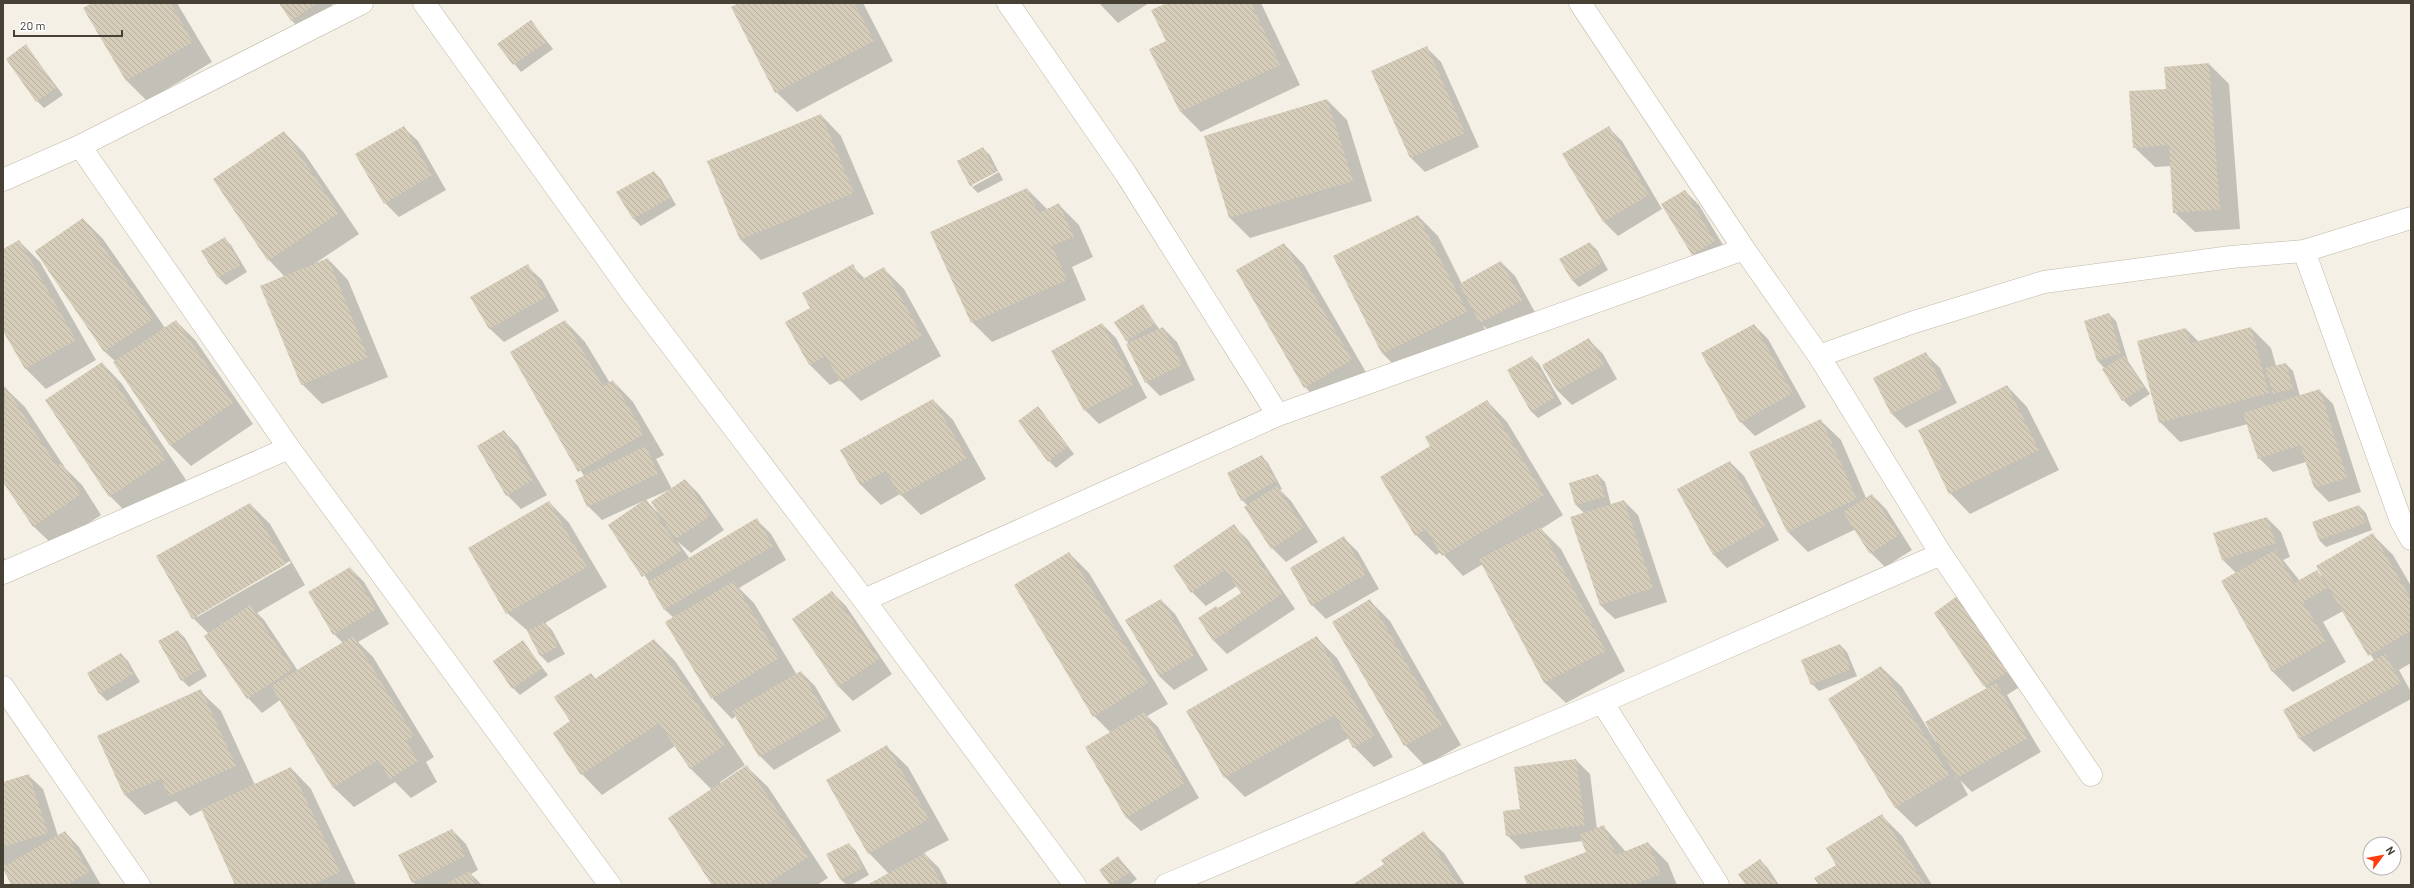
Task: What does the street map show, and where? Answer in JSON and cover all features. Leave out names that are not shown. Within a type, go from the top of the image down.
[{"type":"street","points":[[3,180],[80,146],[362,3]]},
{"type":"street","points":[[424,3],[631,292],[864,600],[1074,885]]},
{"type":"street","points":[[1008,3],[1126,174],[1278,415]]},
{"type":"street","points":[[1580,3],[1744,249],[1819,356],[1941,554],[2091,774]]},
{"type":"street","points":[[80,146],[289,448],[610,885]]},
{"type":"street","points":[[1819,356],[1914,322],[2044,282],[2231,256],[2304,251],[2411,218]]},
{"type":"street","points":[[864,600],[1278,415],[1744,249]]},
{"type":"street","points":[[2304,251],[2401,521],[2411,540]]},
{"type":"street","points":[[3,573],[289,448]]},
{"type":"street","points":[[1166,885],[1602,702],[1941,554]]},
{"type":"street","points":[[3,687],[139,885]]},
{"type":"street","points":[[1602,702],[1718,885]]},
{"type":"building","points":[[92,3],[170,3],[193,42],[126,81],[83,8]]},
{"type":"building","points":[[279,3],[317,3],[291,21]]},
{"type":"building","points":[[739,3],[854,3],[874,41],[775,93],[731,7]]},
{"type":"building","points":[[1167,3],[1251,3],[1280,65],[1180,112],[1149,49],[1166,41],[1151,10]]},
{"type":"building","points":[[531,20],[547,42],[513,65],[497,44]]},
{"type":"building","points":[[26,44],[56,88],[36,102],[6,59]]},
{"type":"building","points":[[1427,46],[1465,133],[1410,158],[1371,71]]},
{"type":"building","points":[[2209,63],[2220,209],[2173,213],[2169,145],[2133,148],[2129,91],[2166,89],[2164,67]]},
{"type":"building","points":[[1327,99],[1353,181],[1229,218],[1204,136]]},
{"type":"building","points":[[821,114],[854,193],[740,240],[707,161]]},
{"type":"building","points":[[404,126],[432,175],[384,204],[355,154]]},
{"type":"building","points":[[1609,126],[1649,195],[1603,222],[1562,154]]},
{"type":"building","points":[[284,131],[339,213],[268,261],[213,179]]},
{"type":"building","points":[[983,147],[996,172],[970,186],[957,161]]},
{"type":"building","points":[[654,171],[670,198],[633,219],[616,192]]},
{"type":"building","points":[[1027,188],[1039,213],[1059,203],[1074,237],[1052,246],[1067,280],[971,323],[930,232]]},
{"type":"building","points":[[1685,190],[1715,241],[1692,255],[1661,204]]},
{"type":"building","points":[[1418,215],[1467,312],[1382,354],[1333,256]]},
{"type":"building","points":[[83,218],[153,319],[104,352],[35,251]]},
{"type":"building","points":[[225,237],[241,265],[218,278],[201,251]]},
{"type":"building","points":[[19,240],[76,340],[25,369],[3,331],[3,249]]},
{"type":"building","points":[[1590,242],[1602,263],[1572,281],[1559,259]]},
{"type":"building","points":[[1284,243],[1352,360],[1304,388],[1236,270]]},
{"type":"building","points":[[328,258],[368,357],[301,385],[260,286]]},
{"type":"building","points":[[1501,261],[1523,300],[1480,323],[1459,284]]},
{"type":"building","points":[[528,264],[546,297],[489,329],[470,297]]},
{"type":"building","points":[[853,264],[861,280],[884,267],[922,336],[840,382],[826,356],[809,365],[785,322],[810,308],[802,293]]},
{"type":"building","points":[[1143,304],[1155,324],[1126,341],[1114,322]]},
{"type":"building","points":[[2109,313],[2121,353],[2097,361],[2084,321]]},
{"type":"building","points":[[176,320],[233,403],[170,446],[113,362]]},
{"type":"building","points":[[565,320],[603,386],[613,380],[644,434],[578,472],[510,352]]},
{"type":"building","points":[[1102,323],[1134,384],[1084,411],[1051,351]]},
{"type":"building","points":[[1754,324],[1793,393],[1740,423],[1701,353]]},
{"type":"building","points":[[1163,327],[1182,365],[1145,383],[1126,344]]},
{"type":"building","points":[[2251,327],[2269,393],[2159,423],[2137,341],[2186,328],[2191,343]]},
{"type":"building","points":[[1589,338],[1604,365],[1557,391],[1542,365]]},
{"type":"building","points":[[1926,352],[1943,388],[1891,414],[1873,378]]},
{"type":"building","points":[[1532,356],[1555,397],[1531,412],[1507,370]]},
{"type":"building","points":[[2124,356],[2144,387],[2122,401],[2102,369]]},
{"type":"building","points":[[102,362],[166,459],[109,497],[45,400]]},
{"type":"building","points":[[2286,363],[2293,389],[2273,394],[2265,368]]},
{"type":"building","points":[[2007,385],[2039,450],[1949,494],[1918,430]]},
{"type":"building","points":[[5,386],[57,466],[62,463],[81,494],[33,527],[3,482]]},
{"type":"building","points":[[2320,389],[2347,478],[2314,488],[2300,445],[2258,459],[2243,413]]},
{"type":"building","points":[[933,399],[967,458],[900,496],[886,471],[860,485],[840,450]]},
{"type":"building","points":[[1487,400],[1544,495],[1442,556],[1426,529],[1415,536],[1380,477],[1430,446],[1425,437]]},
{"type":"building","points":[[1038,406],[1068,446],[1048,462],[1018,421]]},
{"type":"building","points":[[1821,419],[1857,499],[1787,532],[1749,452]]},
{"type":"building","points":[[504,430],[533,480],[506,496],[477,446]]},
{"type":"building","points":[[646,446],[658,474],[587,507],[575,480]]},
{"type":"building","points":[[1262,455],[1276,481],[1241,501],[1227,473]]},
{"type":"building","points":[[1730,461],[1765,526],[1713,555],[1677,489]]},
{"type":"building","points":[[1598,474],[1605,497],[1575,505],[1569,483]]},
{"type":"building","points":[[685,479],[710,516],[676,539],[651,502]]},
{"type":"building","points":[[1277,486],[1304,528],[1271,549],[1244,507]]},
{"type":"building","points":[[1872,494],[1899,535],[1870,554],[1843,512]]},
{"type":"building","points":[[646,499],[681,551],[642,577],[608,525]]},
{"type":"building","points":[[1624,500],[1653,588],[1600,605],[1570,517]]},
{"type":"building","points":[[549,501],[587,567],[506,614],[468,548]]},
{"type":"building","points":[[250,503],[286,564],[192,619],[156,556]]},
{"type":"building","points":[[2359,505],[2366,523],[2319,540],[2312,522]]},
{"type":"building","points":[[2267,517],[2276,543],[2222,560],[2213,533]]},
{"type":"building","points":[[757,518],[773,546],[664,610],[648,582]]},
{"type":"building","points":[[1234,524],[1282,594],[1213,641],[1198,618],[1216,606],[1218,608],[1241,593],[1225,570],[1191,593],[1173,566]]},
{"type":"building","points":[[1541,527],[1606,651],[1544,683],[1479,559]]},
{"type":"building","points":[[2373,533],[2411,599],[2411,631],[2368,656],[2316,566]]},
{"type":"building","points":[[1344,536],[1366,574],[1311,606],[1290,568]]},
{"type":"building","points":[[2275,550],[2294,583],[2317,570],[2327,588],[2303,602],[2326,641],[2272,672],[2221,581]]},
{"type":"building","points":[[1069,552],[1148,683],[1093,717],[1014,585]]},
{"type":"building","points":[[350,567],[376,609],[333,635],[308,592]]},
{"type":"building","points":[[734,581],[779,658],[711,699],[665,622]]},
{"type":"building","points":[[832,591],[879,659],[838,687],[792,619]]},
{"type":"building","points":[[1957,596],[2008,672],[1984,687],[1934,613]]},
{"type":"building","points":[[1161,599],[1195,655],[1159,676],[1125,620]]},
{"type":"building","points":[[1370,599],[1442,725],[1404,746],[1332,622]]},
{"type":"building","points":[[250,605],[293,669],[247,699],[204,636]]},
{"type":"building","points":[[545,622],[558,647],[540,656],[527,631]]},
{"type":"building","points":[[178,630],[201,669],[181,681],[158,641]]},
{"type":"building","points":[[353,636],[414,736],[406,741],[418,761],[390,779],[378,760],[333,788],[271,686]]},
{"type":"building","points":[[1317,636],[1374,736],[1353,748],[1335,715],[1224,778],[1186,711]]},
{"type":"building","points":[[654,639],[725,745],[690,769],[659,723],[581,775],[553,733],[570,721],[554,697],[591,673],[595,679]]},
{"type":"building","points":[[523,640],[542,668],[512,689],[493,661]]},
{"type":"building","points":[[1840,644],[1851,669],[1811,685],[1801,660]]},
{"type":"building","points":[[121,653],[133,674],[99,694],[87,673]]},
{"type":"building","points":[[2385,654],[2401,683],[2299,739],[2283,710]]},
{"type":"building","points":[[1881,666],[1949,775],[1895,808],[1828,699]]},
{"type":"building","points":[[801,671],[828,717],[759,757],[732,711]]},
{"type":"building","points":[[1996,683],[2028,738],[1957,778],[1925,722]]},
{"type":"building","points":[[201,689],[236,766],[169,796],[161,779],[124,795],[97,736]]},
{"type":"building","points":[[1144,712],[1185,783],[1126,818],[1085,747]]},
{"type":"building","points":[[887,745],[929,819],[868,854],[826,780]]},
{"type":"building","points":[[1576,759],[1585,825],[1506,836],[1503,811],[1520,809],[1514,767]]},
{"type":"building","points":[[747,765],[808,857],[766,885],[712,885],[668,818]]},
{"type":"building","points":[[291,767],[340,872],[312,885],[235,885],[201,809]]},
{"type":"building","points":[[29,774],[48,833],[3,847],[3,782]]},
{"type":"building","points":[[1882,814],[1925,885],[1819,885],[1814,878],[1836,865],[1826,848]]},
{"type":"building","points":[[1604,825],[1616,855],[1648,842],[1661,874],[1633,885],[1527,885],[1524,876],[1586,852],[1579,835]]},
{"type":"building","points":[[452,829],[465,856],[412,883],[398,855]]},
{"type":"building","points":[[65,831],[89,872],[67,885],[11,885],[3,867]]},
{"type":"building","points":[[1424,831],[1459,885],[1352,885],[1384,864],[1381,860]]},
{"type":"building","points":[[849,843],[863,868],[840,880],[826,854]]},
{"type":"building","points":[[925,853],[943,885],[867,885]]},
{"type":"building","points":[[1118,856],[1130,872],[1110,885],[1099,870]]},
{"type":"building","points":[[1760,859],[1777,885],[1746,885],[1738,874]]},
{"type":"building","points":[[469,871],[477,885],[444,885]]}]
